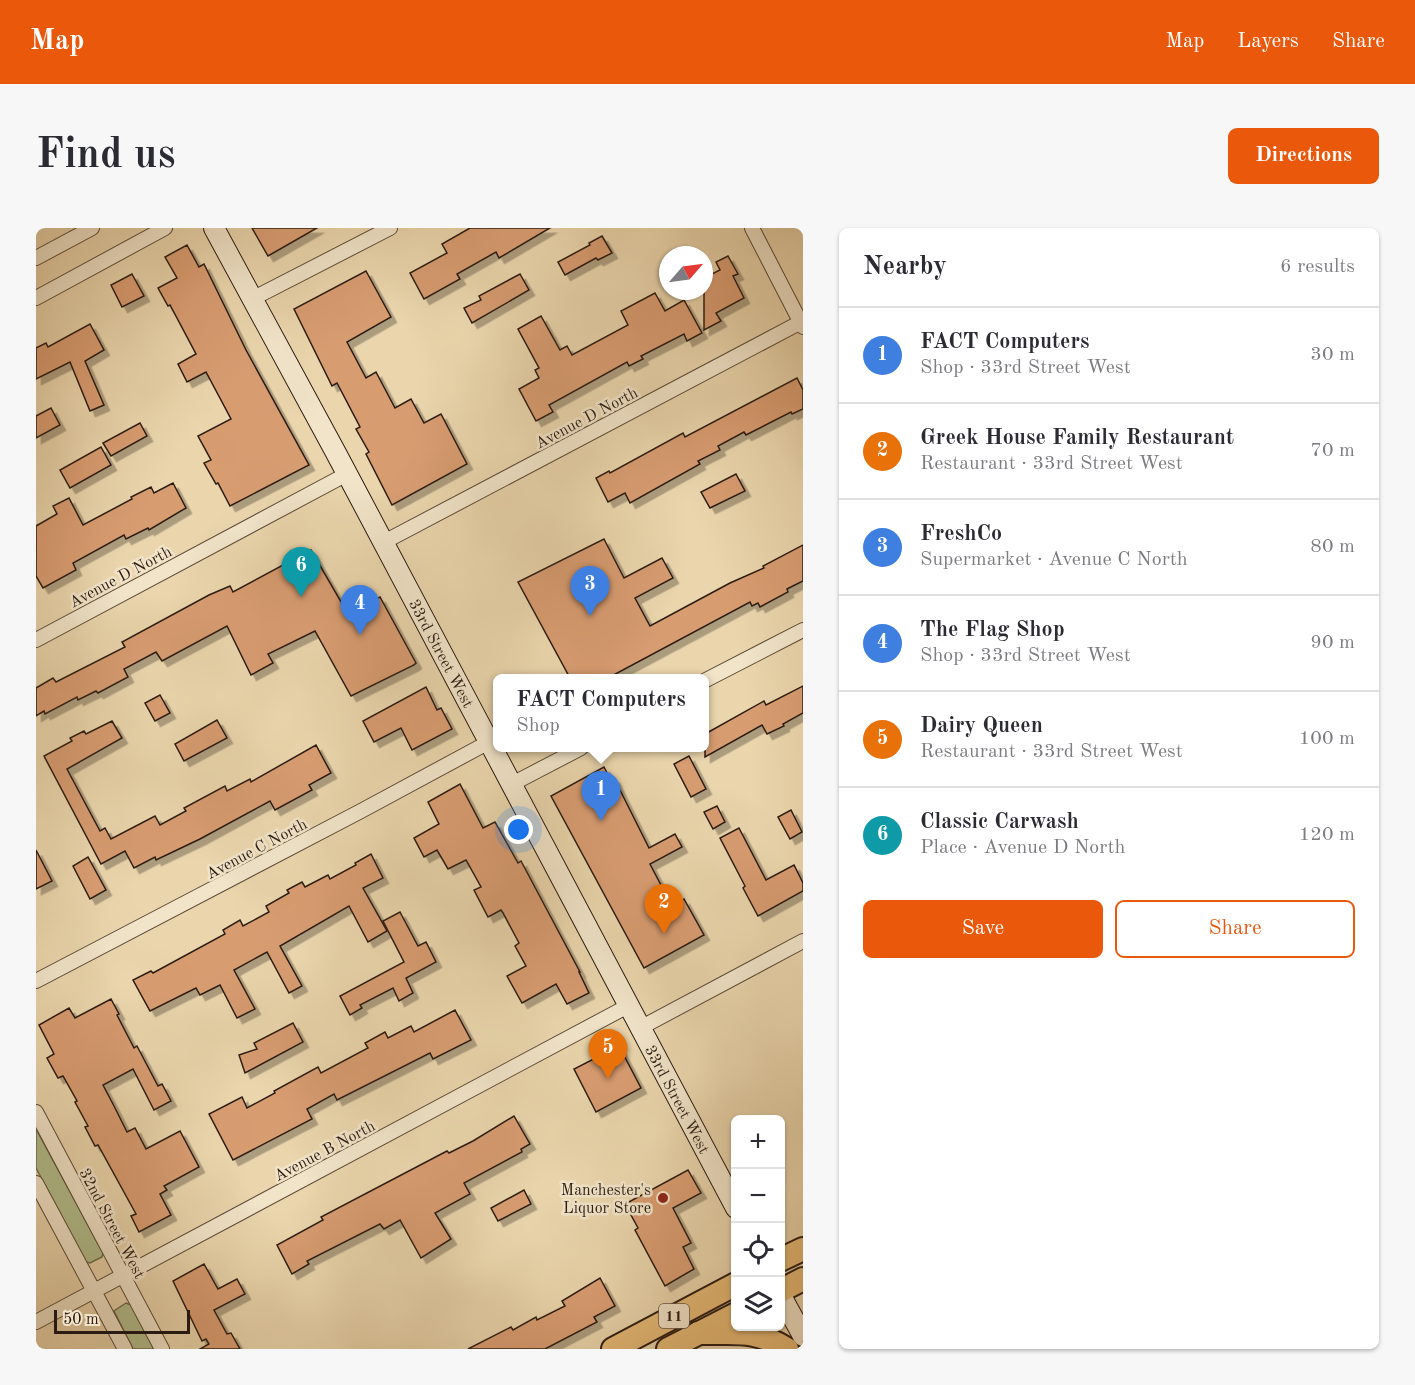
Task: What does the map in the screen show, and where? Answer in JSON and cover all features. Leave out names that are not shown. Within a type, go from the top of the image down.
[{"type":"main road","name":"33rd Street West","points":[[214,228],[493,749]]},
{"type":"main road","name":"33rd Street West","points":[[494,752],[731,1200]]},
{"type":"main road","points":[[785,1258],[803,1249]]},
{"type":"main road","points":[[785,1289],[803,1279]]},
{"type":"main road","name":"11","points":[[613,1349],[731,1286]]},
{"type":"main road","points":[[785,1302],[803,1336]]},
{"type":"main road","name":"11","points":[[668,1349],[731,1316]]},
{"type":"main road","points":[[698,1333],[748,1332],[768,1338],[787,1349]]},
{"type":"street","points":[[36,258],[92,228]]},
{"type":"street","points":[[36,298],[165,228]]},
{"type":"street","points":[[252,299],[390,228]]},
{"type":"street","points":[[752,228],[802,323]]},
{"type":"street","name":"Avenue D North","points":[[384,542],[802,323]]},
{"type":"street","name":"Avenue D North","points":[[36,640],[347,474]]},
{"type":"street","points":[[709,679],[803,630]]},
{"type":"street","name":"Avenue C North","points":[[36,981],[351,817],[489,742]]},
{"type":"street","points":[[512,784],[572,752]]},
{"type":"street","points":[[640,1028],[803,941]]},
{"type":"street","name":"Avenue B North","points":[[36,1322],[628,1006]]},
{"type":"street","name":"32nd Street West","points":[[36,1112],[162,1349]]},
{"type":"street","points":[[36,1183],[125,1349]]},
{"type":"green space","points":[[36,1129],[103,1253],[102,1257],[90,1263],[86,1262],[36,1168]]},
{"type":"green space","points":[[126,1303],[131,1305],[154,1349],[133,1349],[114,1311]]},
{"type":"building","points":[[252,228],[317,228],[268,256]]},
{"type":"building","points":[[470,228],[550,228],[499,258],[496,252],[457,274],[460,279],[424,299],[410,273],[447,253],[442,244]]},
{"type":"building","points":[[602,236],[612,253],[598,260],[596,258],[565,275],[558,262]]},
{"type":"building","points":[[187,245],[199,267],[204,264],[246,350],[309,465],[230,506],[204,463],[211,460],[198,436],[231,419],[206,372],[187,382],[178,364],[196,354],[170,305],[168,306],[158,288],[177,278],[165,257]]},
{"type":"building","points":[[728,256],[738,274],[733,276],[744,298],[716,313],[721,321],[704,330],[704,300],[713,300],[713,274],[720,270],[716,262]]},
{"type":"building","points":[[366,271],[391,317],[347,342],[366,378],[376,372],[395,408],[411,399],[424,423],[441,414],[467,464],[392,505],[366,454],[369,452],[356,429],[360,427],[337,383],[332,386],[294,309]]},
{"type":"building","points":[[132,274],[144,296],[122,307],[111,285]]},
{"type":"building","points":[[520,274],[529,290],[472,323],[464,308],[481,300],[479,296]]},
{"type":"building","points":[[655,293],[665,311],[684,300],[702,333],[687,341],[684,334],[641,356],[643,359],[629,366],[627,362],[549,405],[553,412],[536,421],[519,389],[539,378],[535,370],[539,368],[518,329],[541,316],[560,350],[567,346],[572,355],[628,325],[621,311]]},
{"type":"building","points":[[90,324],[104,350],[85,361],[104,405],[90,411],[70,362],[36,379],[36,348],[46,343],[48,347]]},
{"type":"building","points":[[797,378],[803,390],[803,409],[792,414],[791,412],[746,435],[744,432],[718,446],[720,450],[698,461],[700,464],[630,503],[625,493],[608,502],[596,478],[609,471],[610,473],[683,433],[685,437]]},
{"type":"building","points":[[51,408],[60,425],[36,438],[36,416]]},
{"type":"building","points":[[140,423],[147,436],[111,456],[103,443]]},
{"type":"building","points":[[101,447],[111,465],[70,488],[60,470]]},
{"type":"building","points":[[736,474],[745,491],[710,508],[701,492]]},
{"type":"building","points":[[173,483],[186,508],[149,530],[148,528],[126,539],[124,535],[73,563],[76,570],[43,588],[36,576],[36,526],[57,514],[53,506],[69,498],[83,525],[151,487],[154,493]]},
{"type":"building","points":[[604,539],[624,578],[662,558],[673,578],[635,598],[650,626],[730,583],[764,568],[763,566],[803,545],[803,581],[787,589],[788,592],[760,607],[758,603],[752,606],[750,602],[615,674],[568,674],[518,582]]},
{"type":"building","points":[[311,550],[348,614],[380,597],[416,663],[414,665],[351,696],[315,631],[268,654],[273,663],[251,675],[227,626],[162,661],[156,652],[124,669],[128,677],[98,693],[96,691],[78,700],[77,697],[45,714],[44,711],[36,716],[36,688],[53,678],[56,682],[125,647],[122,642],[209,595],[230,586],[233,592]]},
{"type":"building","points":[[803,686],[803,713],[767,734],[762,725],[705,757],[705,752],[709,752],[709,732],[764,701],[766,705]]},
{"type":"building","points":[[426,687],[437,710],[441,708],[452,729],[412,750],[401,728],[374,742],[363,721]]},
{"type":"building","points":[[160,695],[170,713],[155,721],[145,703]]},
{"type":"building","points":[[217,720],[227,738],[184,761],[175,744]]},
{"type":"building","points":[[112,721],[122,738],[67,769],[100,831],[105,828],[111,839],[155,816],[160,825],[186,811],[184,808],[225,786],[227,791],[250,779],[251,782],[316,745],[331,773],[309,785],[312,790],[275,810],[270,801],[156,860],[155,857],[134,868],[125,851],[101,864],[44,756],[72,741],[70,738],[84,731],[86,734]]},
{"type":"building","points":[[689,756],[706,789],[691,797],[674,764]]},
{"type":"building","points":[[604,767],[611,780],[614,778],[649,848],[675,834],[682,847],[650,864],[672,906],[684,899],[704,935],[644,968],[551,796]]},
{"type":"building","points":[[460,784],[483,828],[495,822],[518,863],[521,861],[589,993],[567,1004],[556,984],[522,1003],[507,976],[526,966],[515,946],[519,943],[501,910],[488,917],[474,890],[481,887],[466,860],[448,869],[437,850],[424,857],[414,838],[439,824],[428,802]]},
{"type":"building","points":[[717,806],[725,822],[713,829],[704,812]]},
{"type":"building","points":[[791,810],[802,832],[790,839],[778,817]]},
{"type":"building","points":[[739,828],[766,880],[794,865],[803,883],[803,891],[758,916],[720,838]]},
{"type":"building","points":[[36,850],[52,881],[36,889]]},
{"type":"building","points":[[371,854],[383,878],[363,888],[387,931],[368,942],[349,906],[280,946],[302,986],[289,993],[267,952],[234,970],[255,1009],[237,1018],[220,985],[200,995],[196,988],[150,1011],[133,980],[151,971],[153,973],[225,934],[223,930],[240,920],[243,926],[269,912],[266,906],[289,893],[287,890],[302,882],[305,887],[328,875],[330,879]]},
{"type":"building","points":[[88,857],[106,890],[90,899],[73,866]]},
{"type":"building","points":[[400,912],[418,946],[426,942],[436,962],[406,978],[413,993],[399,1001],[393,988],[360,1005],[362,1008],[350,1015],[340,996],[404,962],[383,921]]},
{"type":"building","points":[[111,999],[134,1048],[137,1046],[158,1086],[162,1084],[171,1101],[154,1110],[133,1069],[103,1085],[127,1132],[135,1128],[146,1149],[180,1131],[199,1167],[164,1186],[167,1190],[160,1194],[171,1215],[139,1232],[131,1216],[136,1214],[98,1145],[95,1146],[85,1127],[88,1126],[75,1102],[77,1101],[63,1076],[58,1078],[47,1058],[54,1054],[39,1025],[69,1008],[75,1018]]},
{"type":"building","points":[[455,1010],[471,1040],[433,1059],[430,1053],[337,1100],[334,1094],[307,1109],[312,1119],[233,1160],[209,1114],[242,1097],[247,1108],[318,1067],[321,1073],[368,1048],[365,1043],[385,1032],[388,1038],[411,1026],[414,1032]]},
{"type":"building","points":[[293,1023],[303,1042],[245,1073],[239,1055],[257,1049],[254,1043]]},
{"type":"building","points":[[619,1046],[641,1088],[596,1112],[574,1069]]},
{"type":"building","points":[[514,1116],[530,1144],[521,1149],[522,1152],[464,1183],[470,1194],[435,1213],[451,1239],[421,1258],[400,1220],[384,1229],[380,1224],[307,1261],[309,1264],[292,1274],[277,1245],[323,1220],[321,1217],[447,1151],[449,1153],[473,1141]]},
{"type":"building","points":[[688,1170],[701,1193],[673,1208],[691,1243],[683,1247],[694,1269],[665,1286],[635,1230],[638,1228],[625,1204]]},
{"type":"building","points":[[524,1190],[531,1204],[498,1221],[491,1208]]},
{"type":"building","points":[[204,1264],[218,1289],[237,1279],[245,1294],[214,1310],[227,1334],[231,1333],[240,1349],[200,1349],[209,1344],[206,1339],[202,1341],[173,1281]]},
{"type":"building","points":[[600,1278],[615,1306],[594,1317],[597,1322],[545,1349],[468,1349],[511,1327],[513,1330],[536,1317],[537,1320],[565,1306],[562,1301]]},
{"type":"place","name":"Classic Carwash","points":[[301,597]]},
{"type":"place","name":"FreshCo","points":[[590,616]]},
{"type":"place","name":"The Flag Shop","points":[[360,635]]},
{"type":"place","name":"FACT Computers","points":[[601,821]]},
{"type":"place","name":"Greek House Family Restaurant","points":[[664,934]]},
{"type":"place","name":"Dairy Queen","points":[[608,1079]]},
{"type":"place","name":"Manchester's Liquor Store","points":[[663,1198]]}]
